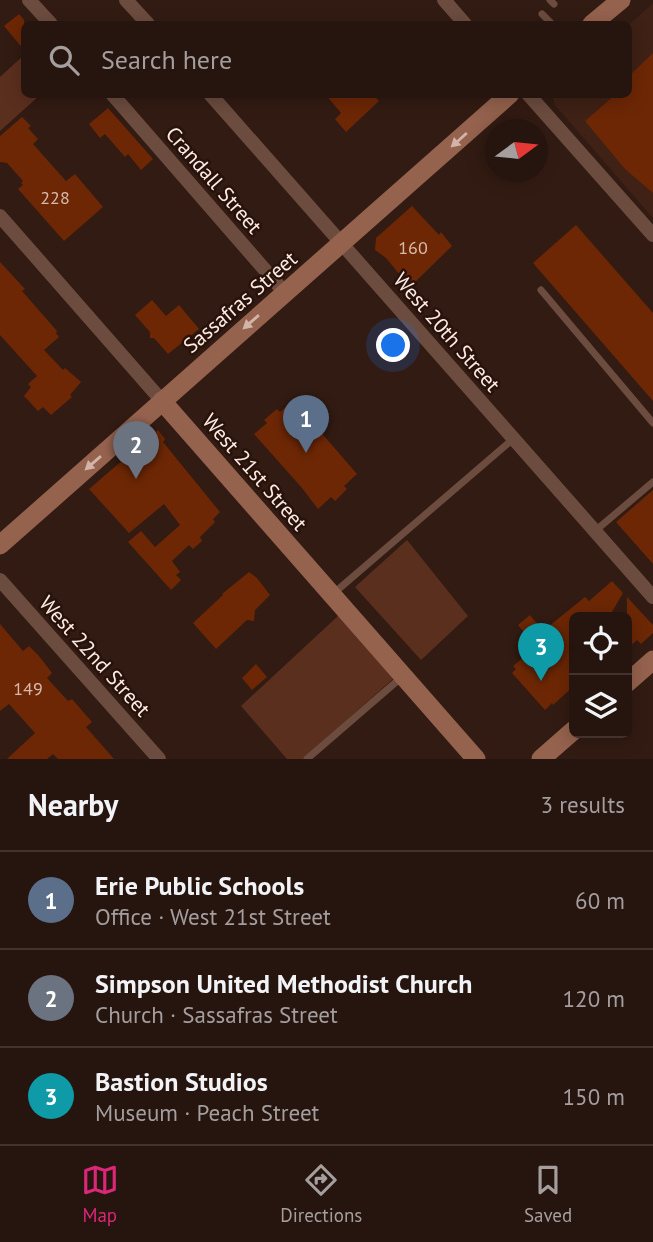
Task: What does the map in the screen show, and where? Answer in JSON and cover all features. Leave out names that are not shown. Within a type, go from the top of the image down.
[{"type":"street","points":[[29,0],[48,21]]},
{"type":"street","points":[[126,0],[145,21]]},
{"type":"street","points":[[444,0],[463,21]]},
{"type":"street","points":[[596,21],[621,0]]},
{"type":"street","name":"Crandall Street","points":[[115,98],[285,293]]},
{"type":"street","name":"West 20th Street","points":[[214,98],[653,597]]},
{"type":"street","name":"Sassafras Street","points":[[0,545],[506,98]]},
{"type":"street","points":[[532,98],[653,236]]},
{"type":"street","name":"West 21st Street","points":[[0,216],[477,759]]},
{"type":"street","name":"West 22nd Street","points":[[0,580],[159,759]]},
{"type":"street","points":[[632,679],[653,660]]},
{"type":"street","points":[[541,759],[569,734]]},
{"type":"lane","points":[[542,14],[549,21]]},
{"type":"lane","points":[[541,290],[653,423]]},
{"type":"lane","points":[[332,595],[514,438]]},
{"type":"lane","points":[[595,531],[653,482]]},
{"type":"lane","points":[[307,759],[403,676]]},
{"type":"shaded area","points":[[653,3],[653,218],[555,105],[553,98],[632,98],[632,22]]},
{"type":"shaded area","points":[[21,58],[21,98],[37,98],[0,131],[0,77]]},
{"type":"shaded area","points":[[407,540],[468,616],[421,660],[355,587]]},
{"type":"shaded area","points":[[339,615],[394,678],[303,759],[287,759],[241,706]]},
{"type":"building","points":[[19,14],[24,20],[21,21],[21,46],[4,26]]},
{"type":"building","points":[[653,53],[653,193],[625,169],[585,121],[611,98],[632,98],[632,73]]},
{"type":"building","points":[[328,98],[376,98],[379,101],[346,132],[335,119],[341,113]]},
{"type":"building","points":[[108,108],[153,159],[141,170],[128,154],[125,157],[105,134],[100,138],[89,124]]},
{"type":"building","points":[[22,117],[38,139],[33,144],[66,181],[75,174],[103,207],[64,241],[18,189],[23,185],[23,181],[7,163],[0,162],[0,136]]},
{"type":"building","points":[[412,206],[439,235],[441,232],[452,246],[410,287],[386,258],[375,250],[376,238]]},
{"type":"building","points":[[576,225],[653,313],[653,401],[533,263]]},
{"type":"building","points":[[0,262],[57,331],[59,337],[44,350],[63,370],[65,368],[81,382],[70,395],[72,397],[51,415],[43,407],[38,411],[24,396],[31,387],[28,384],[37,376],[0,335]]},
{"type":"building","points":[[152,300],[166,316],[179,305],[199,329],[168,354],[154,338],[150,338],[150,332],[135,315]]},
{"type":"building","points":[[293,400],[357,474],[344,486],[347,489],[335,501],[331,497],[318,509],[254,434],[267,423],[264,420],[277,409],[280,412]]},
{"type":"building","points":[[158,430],[165,439],[163,442],[220,512],[213,519],[215,522],[200,537],[202,541],[193,549],[189,545],[172,561],[180,572],[176,575],[181,580],[171,590],[128,542],[141,531],[155,547],[180,525],[164,504],[129,533],[89,489]]},
{"type":"building","points":[[653,490],[653,564],[616,522]]},
{"type":"building","points":[[249,572],[270,595],[255,610],[254,621],[247,620],[216,649],[193,623]]},
{"type":"building","points":[[612,581],[623,593],[612,612],[569,612],[569,691],[545,710],[512,673],[516,669],[513,666],[536,647],[518,625],[530,615],[543,631],[585,597],[589,601]]},
{"type":"building","points":[[627,597],[653,625],[653,633],[641,644],[637,640],[632,644],[632,612],[627,612]]},
{"type":"building","points":[[0,624],[23,651],[29,646],[39,656],[52,673],[47,678],[68,701],[72,699],[92,722],[86,727],[114,759],[58,759],[53,754],[47,759],[7,759],[35,733],[9,704],[0,711]]},
{"type":"building","points":[[256,664],[267,677],[252,690],[242,678]]},
{"type":"place","name":"Erie Public Schools","points":[[306,453]]},
{"type":"place","name":"Simpson United Methodist Church","points":[[136,479]]},
{"type":"place","name":"Bastion Studios","points":[[541,681]]}]
